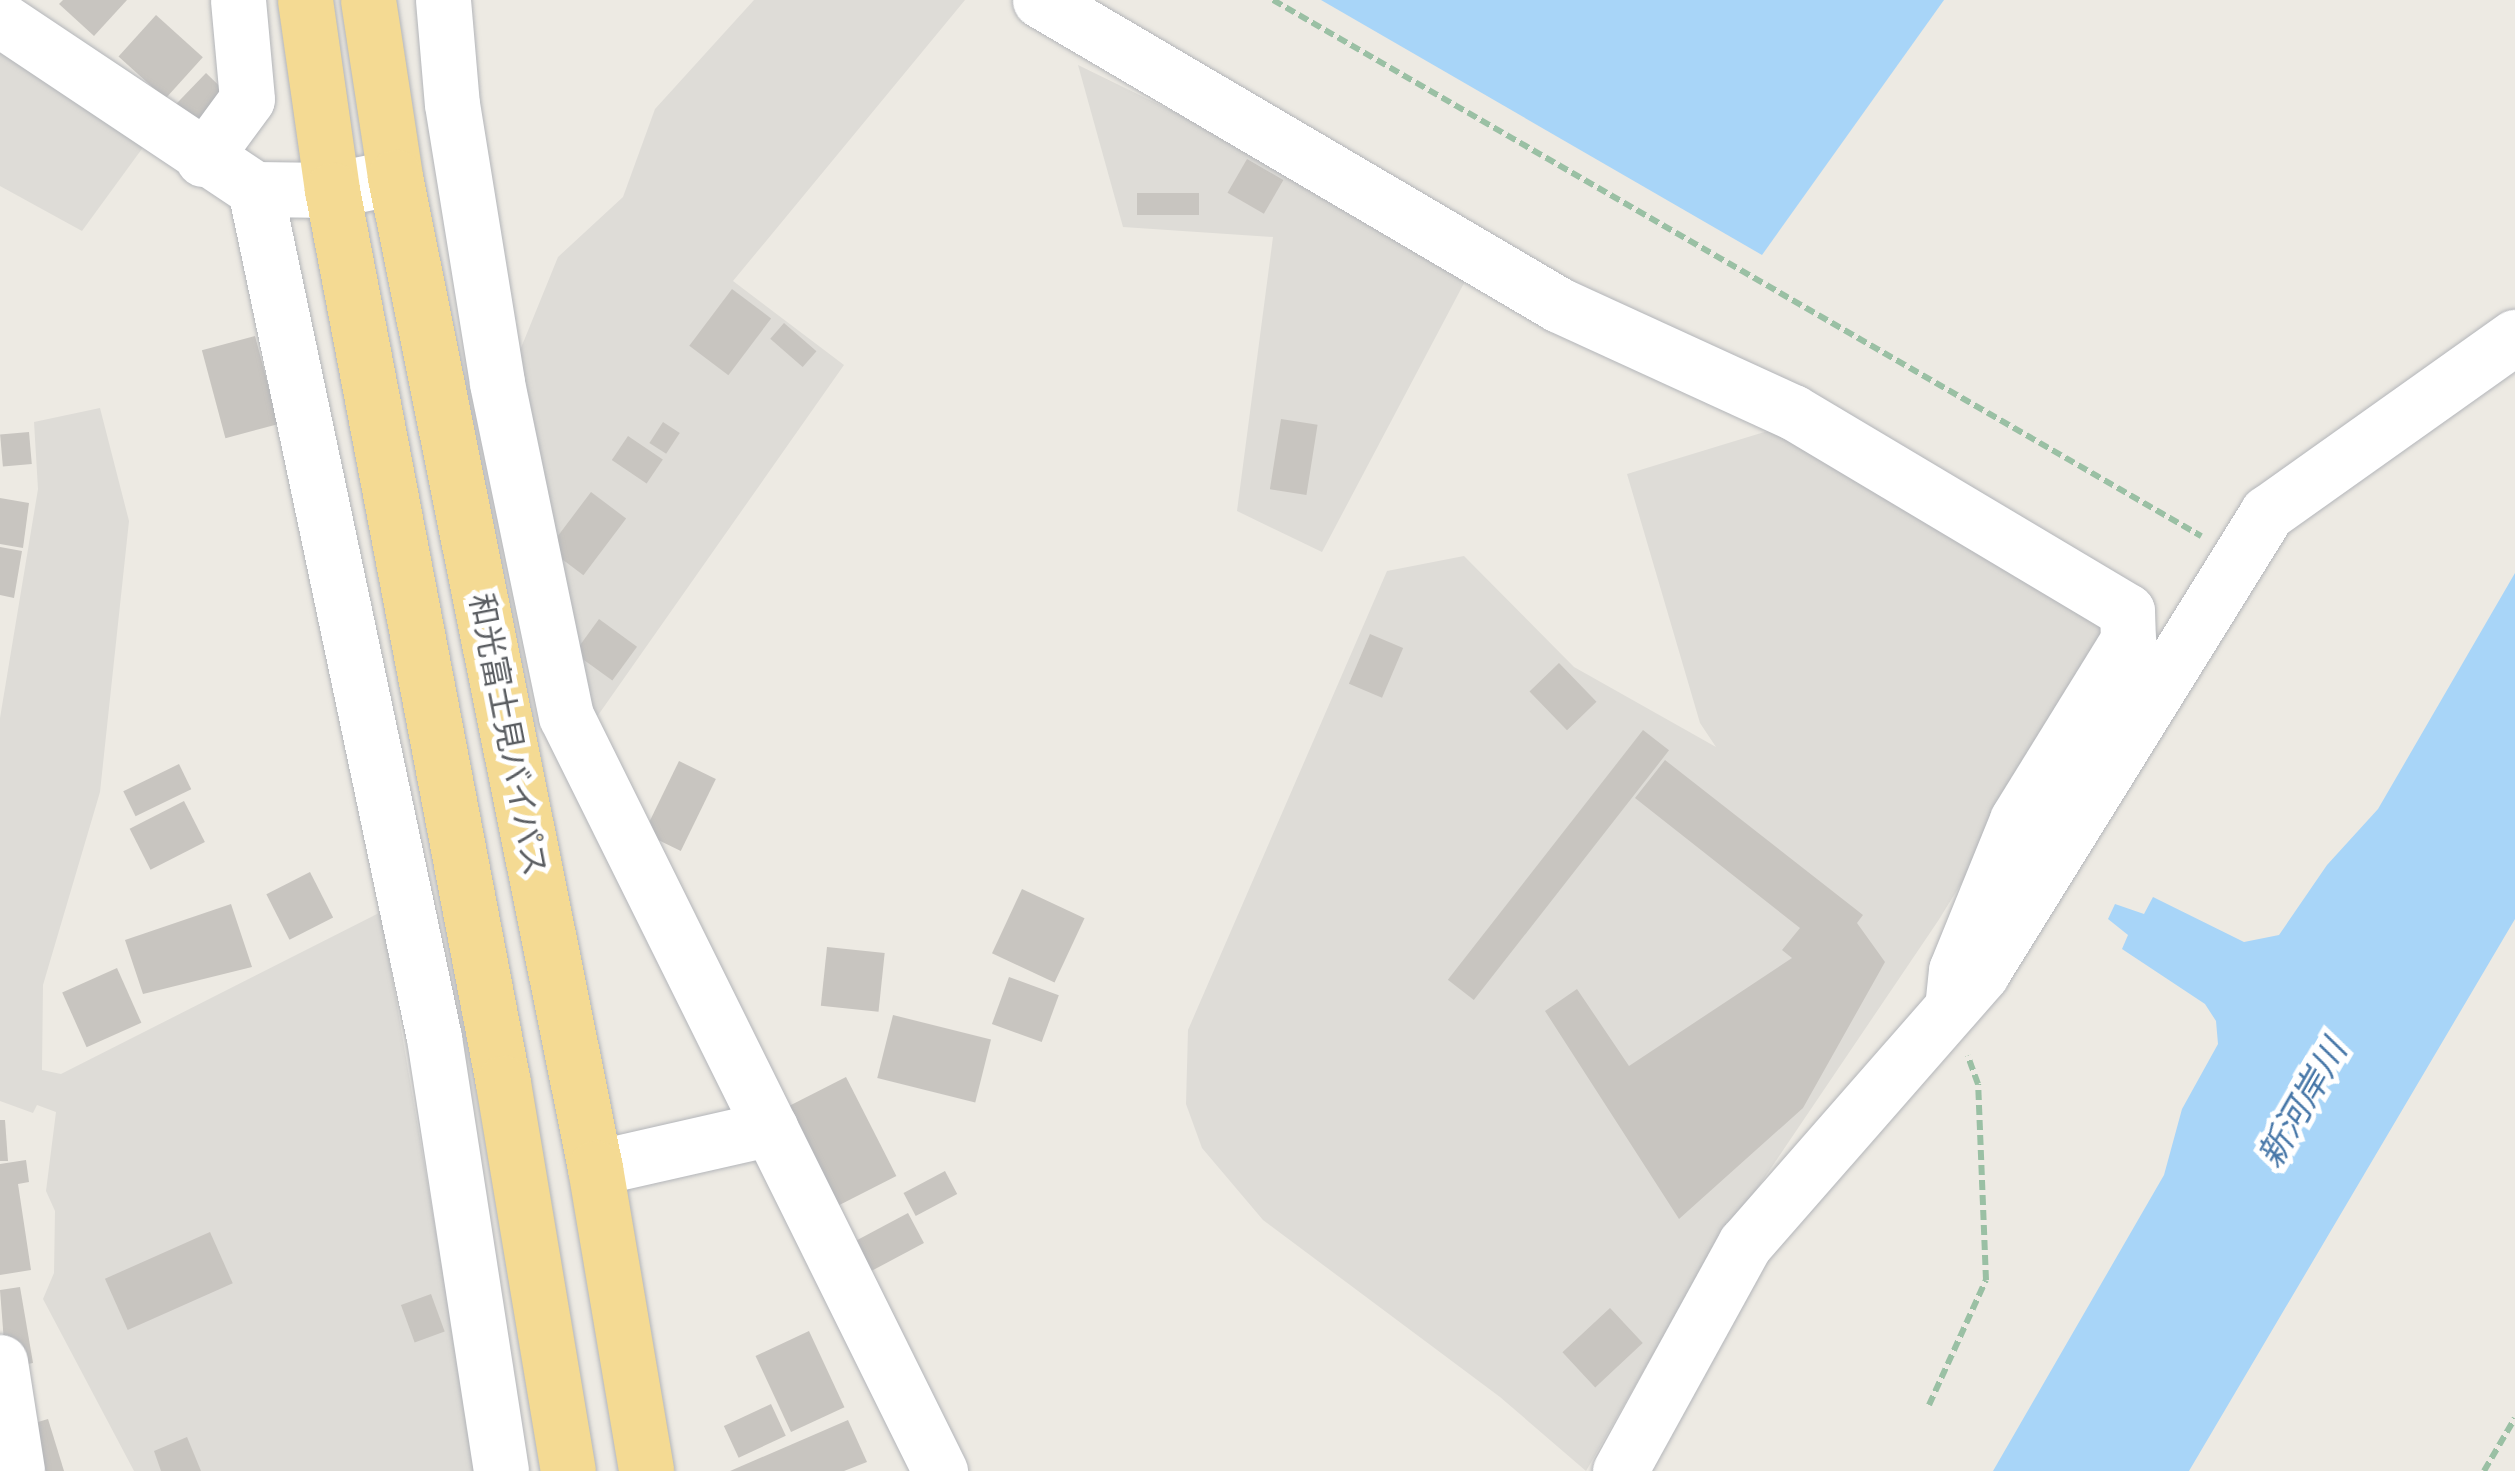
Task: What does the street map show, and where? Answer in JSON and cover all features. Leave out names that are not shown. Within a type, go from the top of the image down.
[{"type":"highway","points":[[305,0],[332,190],[502,1082],[568,1471]]},
{"type":"highway","name":"和光富士見バイパス","points":[[368,0],[394,178],[595,1168],[646,1471]]},
{"type":"street","points":[[203,158],[247,99],[238,0]]},
{"type":"street","points":[[443,0],[452,104],[497,383],[566,716],[940,1471]]},
{"type":"street","points":[[1040,0],[1559,305],[1794,412],[2127,611],[2128,640],[2017,820],[1956,970],[1952,1008]]},
{"type":"street","points":[[0,19],[203,158],[255,189],[332,190],[394,178]]},
{"type":"street","points":[[255,189],[434,1038],[501,1471]]},
{"type":"street","points":[[1620,1471],[1745,1244],[1981,974],[2237,556],[2268,513],[2515,337]]},
{"type":"street","points":[[595,1168],[771,1128]]},
{"type":"street","points":[[0,1362],[17,1471]]},
{"type":"path","points":[[1273,0],[2237,556]]},
{"type":"path","points":[[1929,1405],[1986,1280],[1978,1084],[1952,1008]]},
{"type":"path","points":[[2484,1471],[2515,1418]]},
{"type":"shaded area","points":[[754,0],[965,0],[733,281],[844,365],[594,721],[512,370],[558,257],[623,197],[655,109]]},
{"type":"shaded area","points":[[0,44],[144,146],[82,231],[0,186]]},
{"type":"shaded area","points":[[1078,65],[1295,171],[1471,270],[1322,552],[1237,511],[1273,237],[1123,227]]},
{"type":"shaded area","points":[[100,408],[129,521],[100,792],[43,985],[42,1070],[61,1074],[381,912],[477,1471],[134,1471],[43,1299],[54,1273],[55,1211],[46,1191],[56,1112],[37,1105],[33,1113],[0,1101],[0,718],[38,489],[34,422]]},
{"type":"shaded area","points":[[1784,426],[2109,616],[2111,641],[1938,921],[1698,1276],[1586,1471],[1500,1397],[1263,1220],[1202,1148],[1186,1104],[1188,1030],[1387,571],[1464,556],[1574,667],[1716,747],[1700,723],[1627,474]]},
{"type":"water","points":[[1321,0],[1944,0],[1762,255]]},
{"type":"water","name":"新河岸川","points":[[2515,573],[2515,919],[2189,1471],[1993,1471],[2164,1175],[2182,1109],[2218,1044],[2216,1021],[2205,1004],[2122,949],[2128,935],[2108,919],[2115,904],[2144,914],[2153,897],[2244,942],[2279,935],[2327,865],[2378,809]]},
{"type":"building","points":[[63,0],[127,0],[94,36],[59,4]]},
{"type":"building","points":[[156,15],[203,57],[165,99],[119,57]]},
{"type":"building","points":[[206,73],[230,96],[199,128],[175,105]]},
{"type":"building","points":[[1247,159],[1283,180],[1264,214],[1228,193]]},
{"type":"building","points":[[1137,193],[1199,193],[1199,215],[1137,215]]},
{"type":"building","points":[[732,289],[771,318],[728,375],[689,346]]},
{"type":"building","points":[[784,323],[816,351],[803,367],[770,339]]},
{"type":"building","points":[[255,336],[279,424],[225,438],[202,350]]},
{"type":"building","points":[[1281,419],[1318,425],[1306,495],[1270,489]]},
{"type":"building","points":[[663,422],[680,433],[666,454],[649,443]]},
{"type":"building","points":[[29,432],[32,464],[3,466],[0,435]]},
{"type":"building","points":[[628,436],[663,459],[647,484],[612,460]]},
{"type":"building","points":[[591,492],[626,518],[583,575],[548,549]]},
{"type":"building","points":[[0,498],[29,503],[23,548],[0,544]]},
{"type":"building","points":[[0,547],[22,551],[14,598],[0,595]]},
{"type":"building","points":[[599,619],[637,647],[612,681],[574,653]]},
{"type":"building","points":[[1370,634],[1403,648],[1382,698],[1349,684]]},
{"type":"building","points":[[1559,663],[1597,702],[1567,730],[1530,691]]},
{"type":"building","points":[[1643,730],[1669,750],[1474,1000],[1448,980]]},
{"type":"building","points":[[1665,760],[1863,915],[1857,923],[1885,962],[1803,1108],[1679,1219],[1545,1011],[1577,989],[1629,1066],[1792,958],[1782,950],[1800,928],[1635,798]]},
{"type":"building","points":[[679,761],[716,779],[681,851],[644,833]]},
{"type":"building","points":[[179,764],[191,789],[136,816],[123,791]]},
{"type":"building","points":[[184,801],[205,842],[151,870],[130,829]]},
{"type":"building","points":[[310,872],[333,917],[289,940],[266,894]]},
{"type":"building","points":[[1022,889],[1085,918],[1055,983],[992,953]]},
{"type":"building","points":[[231,904],[252,967],[143,994],[125,940]]},
{"type":"building","points":[[827,947],[885,953],[879,1012],[821,1006]]},
{"type":"building","points":[[117,968],[141,1023],[87,1047],[62,992]]},
{"type":"building","points":[[1009,977],[1059,995],[1042,1042],[992,1024]]},
{"type":"building","points":[[893,1015],[991,1039],[975,1103],[877,1078]]},
{"type":"building","points":[[846,1077],[896,1176],[834,1208],[784,1109]]},
{"type":"building","points":[[0,1120],[5,1120],[8,1161],[0,1161]]},
{"type":"building","points":[[26,1160],[29,1182],[18,1184],[31,1270],[0,1275],[0,1164]]},
{"type":"building","points":[[945,1171],[957,1194],[916,1216],[904,1193]]},
{"type":"building","points":[[908,1213],[924,1243],[865,1274],[849,1244]]},
{"type":"building","points":[[210,1232],[233,1283],[128,1330],[105,1279]]},
{"type":"building","points":[[20,1287],[33,1363],[6,1368],[0,1290]]},
{"type":"building","points":[[431,1294],[445,1332],[415,1343],[401,1305]]},
{"type":"building","points":[[1610,1308],[1643,1343],[1595,1387],[1562,1352]]},
{"type":"building","points":[[809,1331],[844,1407],[791,1432],[756,1356]]},
{"type":"building","points":[[771,1404],[786,1436],[739,1458],[724,1426]]},
{"type":"building","points":[[48,1419],[64,1471],[31,1471],[18,1428]]},
{"type":"building","points":[[848,1420],[867,1462],[844,1471],[730,1471]]},
{"type":"building","points":[[187,1437],[201,1471],[161,1471],[154,1451]]}]
